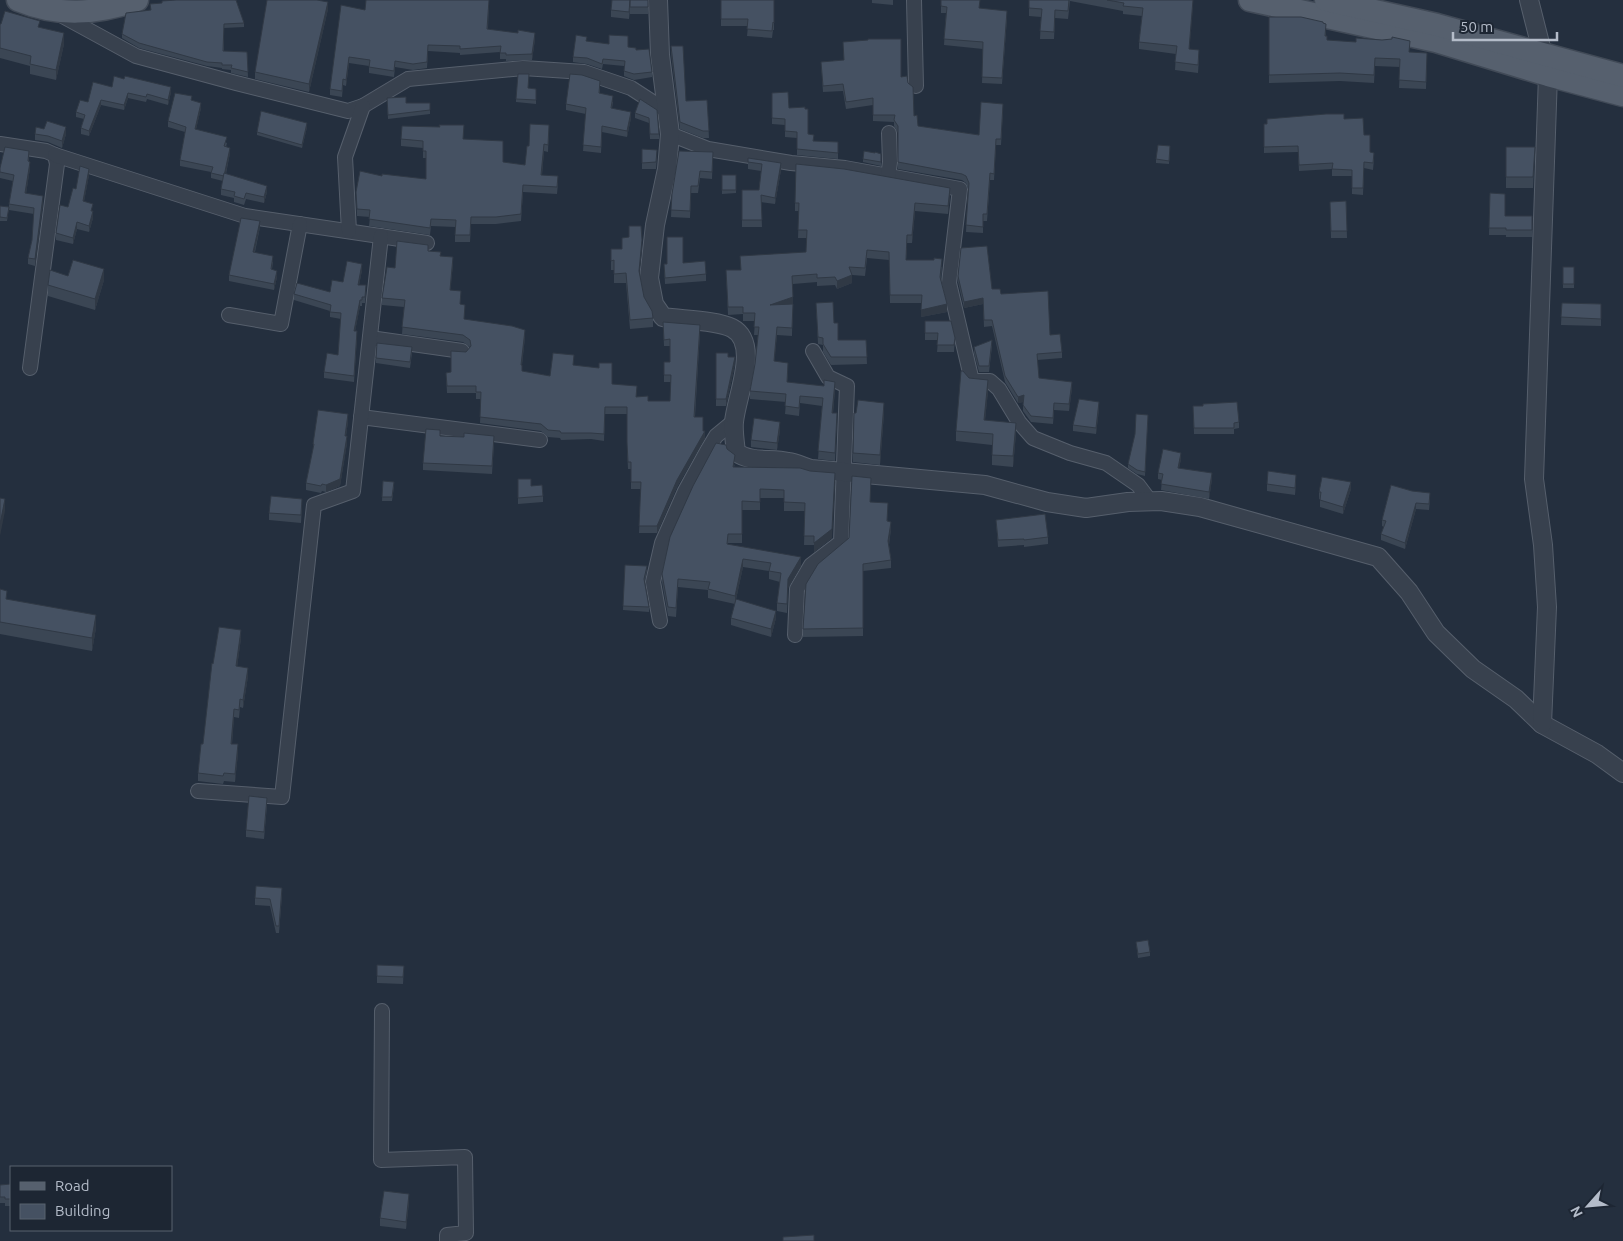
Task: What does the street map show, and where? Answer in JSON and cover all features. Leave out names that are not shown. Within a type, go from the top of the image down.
[{"type":"main road","points":[[18,0],[54,11],[99,11],[137,0]]},
{"type":"main road","points":[[1250,0],[1545,65],[1623,76]]},
{"type":"main road","points":[[1326,0],[1437,25],[1623,95]]},
{"type":"street","points":[[658,0],[660,55],[670,134],[667,169],[655,224],[649,278],[654,304],[663,317],[720,324],[732,328],[743,336],[746,350],[741,395],[734,422],[736,452],[742,457],[787,462],[811,469],[985,484],[1047,502],[1086,508],[1128,502],[1161,501],[1200,508],[1378,557],[1409,592],[1436,633],[1473,669],[1516,699],[1542,724],[1596,754],[1623,773]]},
{"type":"street","points":[[914,0],[916,86]]},
{"type":"street","points":[[1529,0],[1545,65],[1534,479],[1543,545],[1547,607],[1542,724]]},
{"type":"street","points":[[54,11],[136,56],[348,111],[363,106],[408,79],[524,68],[584,72],[632,88],[668,112]]},
{"type":"street","points":[[349,231],[345,157],[363,106]]},
{"type":"street","points":[[888,177],[890,162],[889,132]]},
{"type":"street","points":[[670,134],[708,149],[791,163],[845,168],[960,190],[950,283],[972,381],[990,381],[999,389],[1019,422],[1033,438],[1106,463],[1138,485],[1150,501]]},
{"type":"street","points":[[0,144],[46,151],[245,216],[427,243]]},
{"type":"street","points":[[30,368],[57,164],[55,155]]},
{"type":"street","points":[[229,315],[281,324],[300,224]]},
{"type":"street","points":[[198,791],[282,797],[314,505],[354,491],[380,236]]},
{"type":"street","points":[[370,338],[462,351]]},
{"type":"street","points":[[795,635],[797,589],[812,565],[841,542],[847,386],[828,376],[813,351]]},
{"type":"street","points":[[361,418],[540,440]]},
{"type":"street","points":[[660,621],[654,582],[662,543],[685,491],[707,451],[716,436],[734,422]]},
{"type":"street","points":[[382,1011],[381,1160],[465,1157],[466,1233],[447,1235],[448,1241]]},
{"type":"building","points":[[176,0],[236,0],[244,23],[224,24],[223,51],[247,52],[248,72],[231,68],[232,65],[207,62],[139,43],[122,34],[126,13],[151,10],[150,4]]},
{"type":"building","points":[[267,0],[317,0],[328,2],[309,84],[255,72]]},
{"type":"building","points":[[366,0],[489,0],[487,29],[518,33],[518,30],[535,33],[532,54],[506,55],[506,53],[500,53],[501,46],[460,49],[460,46],[428,45],[427,62],[413,64],[395,61],[394,71],[369,67],[370,60],[349,57],[346,80],[343,79],[342,91],[330,89],[341,5],[365,10]]},
{"type":"building","points":[[612,0],[630,0],[629,12],[611,10]]},
{"type":"building","points":[[630,0],[648,0],[648,7],[630,7]]},
{"type":"building","points":[[721,0],[774,0],[772,31],[747,29],[748,19],[721,19]]},
{"type":"building","points":[[941,0],[980,0],[979,8],[1007,11],[1002,78],[982,77],[983,42],[944,39],[947,7],[941,6]]},
{"type":"building","points":[[1029,0],[1069,0],[1068,11],[1055,10],[1054,32],[1040,31],[1042,9],[1029,8]]},
{"type":"building","points":[[1107,0],[1193,0],[1189,49],[1199,50],[1198,65],[1175,62],[1177,46],[1139,42],[1143,8],[1123,6],[1124,3]]},
{"type":"building","points":[[5,11],[40,21],[38,27],[64,33],[56,70],[30,64],[31,56],[0,48],[0,24]]},
{"type":"building","points":[[1269,17],[1301,17],[1323,22],[1326,24],[1325,36],[1327,36],[1327,40],[1356,42],[1356,38],[1382,40],[1392,39],[1392,37],[1410,41],[1409,52],[1427,53],[1426,82],[1399,80],[1400,59],[1375,58],[1374,75],[1340,73],[1269,75]]},
{"type":"building","points":[[576,35],[587,37],[586,41],[609,44],[609,35],[628,36],[628,47],[636,48],[636,50],[649,49],[652,72],[634,74],[624,71],[625,61],[603,59],[602,64],[587,58],[573,57]]},
{"type":"building","points":[[868,39],[901,39],[901,77],[907,76],[908,83],[913,87],[914,116],[917,115],[918,126],[979,135],[981,102],[1003,104],[1001,139],[996,139],[994,174],[990,173],[987,214],[983,214],[983,227],[966,225],[969,183],[966,176],[898,162],[898,126],[894,120],[895,115],[873,115],[873,98],[846,102],[843,84],[823,86],[821,62],[844,60],[843,42]]},
{"type":"building","points":[[671,46],[683,46],[686,101],[707,100],[709,131],[703,131],[680,122]]},
{"type":"building","points":[[518,74],[529,74],[528,88],[536,89],[536,100],[516,99]]},
{"type":"building","points":[[570,74],[582,75],[600,81],[599,93],[613,96],[611,108],[631,112],[627,131],[602,126],[601,147],[583,145],[586,108],[566,104]]},
{"type":"building","points":[[114,76],[124,79],[125,76],[171,87],[168,100],[147,94],[146,97],[128,93],[124,105],[101,100],[89,131],[81,128],[85,115],[76,112],[80,100],[88,102],[93,82],[112,87]]},
{"type":"building","points":[[788,92],[789,108],[805,107],[805,109],[808,109],[808,134],[814,135],[813,141],[838,142],[838,153],[797,149],[797,132],[785,131],[785,119],[772,118],[772,93]]},
{"type":"building","points":[[175,93],[192,96],[191,100],[201,103],[195,129],[227,137],[224,146],[230,148],[224,176],[211,173],[213,167],[180,160],[186,127],[168,121]]},
{"type":"building","points":[[406,97],[406,103],[430,103],[430,110],[388,115],[387,98]]},
{"type":"building","points":[[640,99],[657,110],[659,134],[650,134],[649,118],[635,113]]},
{"type":"building","points":[[261,111],[307,123],[302,145],[257,132]]},
{"type":"building","points":[[1344,114],[1344,119],[1363,118],[1364,135],[1370,135],[1370,152],[1374,153],[1373,163],[1364,162],[1363,188],[1352,188],[1352,170],[1332,169],[1333,163],[1299,165],[1298,146],[1264,147],[1264,124],[1267,124],[1267,119]]},
{"type":"building","points":[[47,121],[66,127],[62,141],[35,134],[36,127],[44,129]]},
{"type":"building","points":[[530,124],[549,125],[548,145],[544,144],[541,175],[558,176],[557,187],[523,185],[521,214],[471,217],[470,235],[455,235],[456,220],[431,219],[430,228],[369,219],[370,210],[357,209],[356,192],[360,171],[382,176],[382,174],[426,179],[426,151],[423,151],[423,141],[401,139],[402,126],[440,127],[439,125],[464,125],[463,139],[503,141],[503,162],[525,165],[527,146],[529,146]]},
{"type":"building","points":[[1158,145],[1170,146],[1169,161],[1156,159]]},
{"type":"building","points":[[5,147],[29,151],[28,161],[30,162],[25,193],[43,196],[35,259],[28,258],[32,240],[34,208],[9,204],[14,175],[0,172]]},
{"type":"building","points":[[1506,147],[1535,147],[1533,177],[1506,177]]},
{"type":"building","points":[[642,149],[657,150],[656,162],[642,163]]},
{"type":"building","points":[[679,151],[713,152],[712,172],[700,171],[698,186],[691,186],[690,211],[671,210]]},
{"type":"building","points":[[864,151],[881,154],[881,162],[863,159]]},
{"type":"building","points":[[748,158],[781,163],[775,198],[761,195],[762,220],[742,220],[742,190],[759,190],[762,164],[748,162]]},
{"type":"building","points":[[796,164],[844,169],[950,188],[948,206],[915,203],[912,235],[907,235],[906,260],[942,259],[940,277],[947,304],[921,310],[922,295],[890,295],[889,252],[867,250],[865,268],[849,267],[852,275],[837,281],[835,277],[817,278],[817,274],[792,276],[793,297],[770,305],[793,304],[792,328],[777,327],[774,361],[788,363],[787,382],[824,386],[824,380],[835,382],[832,413],[837,413],[835,453],[818,451],[823,398],[800,396],[799,408],[785,406],[786,394],[750,391],[759,327],[754,327],[755,313],[743,313],[743,307],[728,307],[726,270],[741,270],[740,256],[806,252],[807,230],[798,230],[799,203],[795,203]]},
{"type":"building","points":[[80,166],[89,169],[83,201],[93,204],[91,211],[93,211],[89,226],[77,222],[73,238],[56,233],[60,205],[68,207],[73,188],[76,189]]},
{"type":"building","points":[[224,173],[267,186],[264,197],[246,193],[244,199],[234,196],[235,192],[221,189]]},
{"type":"building","points":[[722,175],[736,175],[736,190],[722,190]]},
{"type":"building","points":[[1490,193],[1505,194],[1505,216],[1532,216],[1532,230],[1489,228]]},
{"type":"building","points":[[1346,201],[1347,231],[1331,231],[1330,202]]},
{"type":"building","points":[[0,206],[9,207],[7,218],[0,217]]},
{"type":"building","points":[[241,218],[260,221],[253,252],[273,256],[271,269],[277,271],[274,284],[229,275]]},
{"type":"building","points":[[629,226],[641,226],[642,240],[639,271],[644,297],[652,311],[653,318],[630,320],[626,273],[614,274],[614,260],[611,261],[611,249],[622,249],[622,238],[629,237]]},
{"type":"building","points":[[667,237],[683,237],[683,263],[705,261],[706,274],[665,278],[664,264],[667,264]]},
{"type":"building","points":[[397,241],[428,245],[428,251],[441,252],[440,256],[453,257],[450,290],[461,291],[460,304],[465,305],[464,319],[512,326],[525,330],[522,371],[550,376],[553,353],[574,355],[573,365],[599,368],[599,363],[612,363],[612,384],[637,386],[636,397],[648,396],[648,401],[670,401],[671,375],[664,375],[664,362],[670,362],[670,339],[664,340],[663,322],[700,325],[694,417],[703,417],[703,431],[705,431],[677,480],[657,526],[639,526],[641,482],[631,482],[631,462],[628,462],[627,407],[605,407],[604,434],[561,433],[560,431],[548,430],[541,424],[480,417],[481,392],[476,392],[476,386],[447,386],[446,373],[451,372],[451,351],[466,352],[471,346],[470,340],[463,335],[402,327],[405,300],[382,298],[387,267],[395,268]]},
{"type":"building","points":[[987,246],[992,289],[1000,289],[1001,294],[1048,291],[1050,335],[1060,334],[1062,352],[1037,354],[1039,378],[1072,382],[1069,404],[1054,403],[1053,418],[1031,416],[1023,405],[1024,395],[1018,397],[1005,376],[992,320],[984,320],[983,298],[964,302],[958,276],[961,248]]},
{"type":"building","points":[[73,260],[104,269],[95,299],[48,285],[50,270],[68,276]]},
{"type":"building","points":[[347,261],[362,264],[358,285],[366,285],[365,297],[362,297],[362,300],[360,300],[354,331],[357,331],[354,376],[324,372],[327,353],[338,355],[341,313],[330,312],[331,305],[294,294],[297,283],[330,292],[332,280],[343,282]]},
{"type":"building","points":[[1563,267],[1574,267],[1574,284],[1563,284]]},
{"type":"building","points":[[833,302],[834,323],[838,323],[838,340],[866,340],[867,357],[831,357],[823,344],[823,338],[818,337],[816,303]]},
{"type":"building","points":[[1562,303],[1601,304],[1601,319],[1561,317]]},
{"type":"building","points":[[925,321],[951,321],[955,338],[954,345],[937,345],[938,333],[925,333]]},
{"type":"building","points":[[992,340],[989,366],[979,366],[974,347]]},
{"type":"building","points":[[377,343],[412,347],[410,362],[376,358]]},
{"type":"building","points":[[716,353],[728,353],[728,357],[735,357],[726,399],[716,399]]},
{"type":"building","points":[[961,371],[969,378],[988,380],[984,420],[1016,423],[1013,456],[992,455],[993,434],[956,431]]},
{"type":"building","points":[[1079,399],[1099,402],[1096,428],[1073,425]]},
{"type":"building","points":[[858,400],[884,403],[880,455],[853,453],[854,413],[856,413]]},
{"type":"building","points":[[1237,402],[1239,422],[1234,423],[1234,428],[1194,428],[1193,406]]},
{"type":"building","points":[[318,410],[348,414],[345,436],[347,436],[340,479],[326,485],[322,484],[321,486],[306,483],[314,444]]},
{"type":"building","points":[[1136,414],[1148,415],[1145,472],[1137,470],[1128,464],[1135,434]]},
{"type":"building","points":[[754,418],[780,422],[777,443],[751,440]]},
{"type":"building","points":[[426,429],[440,430],[440,436],[464,437],[464,433],[494,436],[492,466],[423,463]]},
{"type":"building","points":[[716,443],[726,445],[727,449],[735,455],[733,467],[800,468],[810,471],[835,473],[832,529],[814,543],[814,536],[804,536],[805,503],[784,502],[784,490],[760,489],[760,502],[742,501],[742,534],[728,534],[727,544],[801,557],[788,579],[787,604],[777,603],[781,573],[769,571],[771,563],[743,559],[735,596],[708,589],[710,582],[678,579],[676,608],[668,607],[662,574],[670,537],[693,486]]},
{"type":"building","points":[[1163,449],[1181,453],[1178,468],[1212,473],[1209,492],[1161,484],[1163,474],[1158,473]]},
{"type":"building","points":[[1268,471],[1296,475],[1295,488],[1267,484]]},
{"type":"building","points":[[852,476],[871,478],[870,502],[888,503],[887,521],[891,522],[888,541],[891,560],[863,564],[863,628],[803,629],[806,584],[818,564],[849,538]]},
{"type":"building","points":[[1322,477],[1351,482],[1343,507],[1320,500],[1321,492],[1319,492]]},
{"type":"building","points":[[518,479],[531,479],[531,486],[542,485],[543,496],[518,498]]},
{"type":"building","points":[[383,481],[394,482],[392,497],[382,497]]},
{"type":"building","points":[[1391,485],[1412,491],[1430,493],[1429,504],[1416,503],[1405,543],[1381,534],[1386,521],[1382,520]]},
{"type":"building","points":[[271,496],[302,499],[301,515],[269,513]]},
{"type":"building","points":[[0,498],[5,499],[0,524]]},
{"type":"building","points":[[1045,514],[1048,537],[1024,540],[998,540],[996,520]]},
{"type":"building","points":[[625,565],[647,566],[644,579],[649,607],[623,606]]},
{"type":"building","points":[[0,589],[7,591],[6,599],[96,615],[92,638],[0,622]]},
{"type":"building","points":[[736,599],[776,611],[771,629],[731,618]]},
{"type":"building","points":[[219,627],[241,630],[236,666],[248,668],[243,700],[240,699],[239,710],[234,709],[231,744],[238,744],[235,774],[224,773],[223,776],[198,773],[212,663]]},
{"type":"building","points":[[249,796],[267,798],[264,832],[246,830]]},
{"type":"building","points":[[256,886],[282,888],[279,926],[276,926],[270,899],[255,898]]},
{"type":"building","points":[[1148,940],[1150,952],[1138,954],[1136,942]]},
{"type":"building","points":[[377,965],[404,966],[403,977],[377,976]]},
{"type":"building","points":[[10,1184],[10,1199],[0,1197],[0,1185]]},
{"type":"building","points":[[384,1191],[409,1194],[406,1222],[380,1218]]},
{"type":"building","points":[[814,1235],[814,1241],[783,1241],[783,1237]]}]
